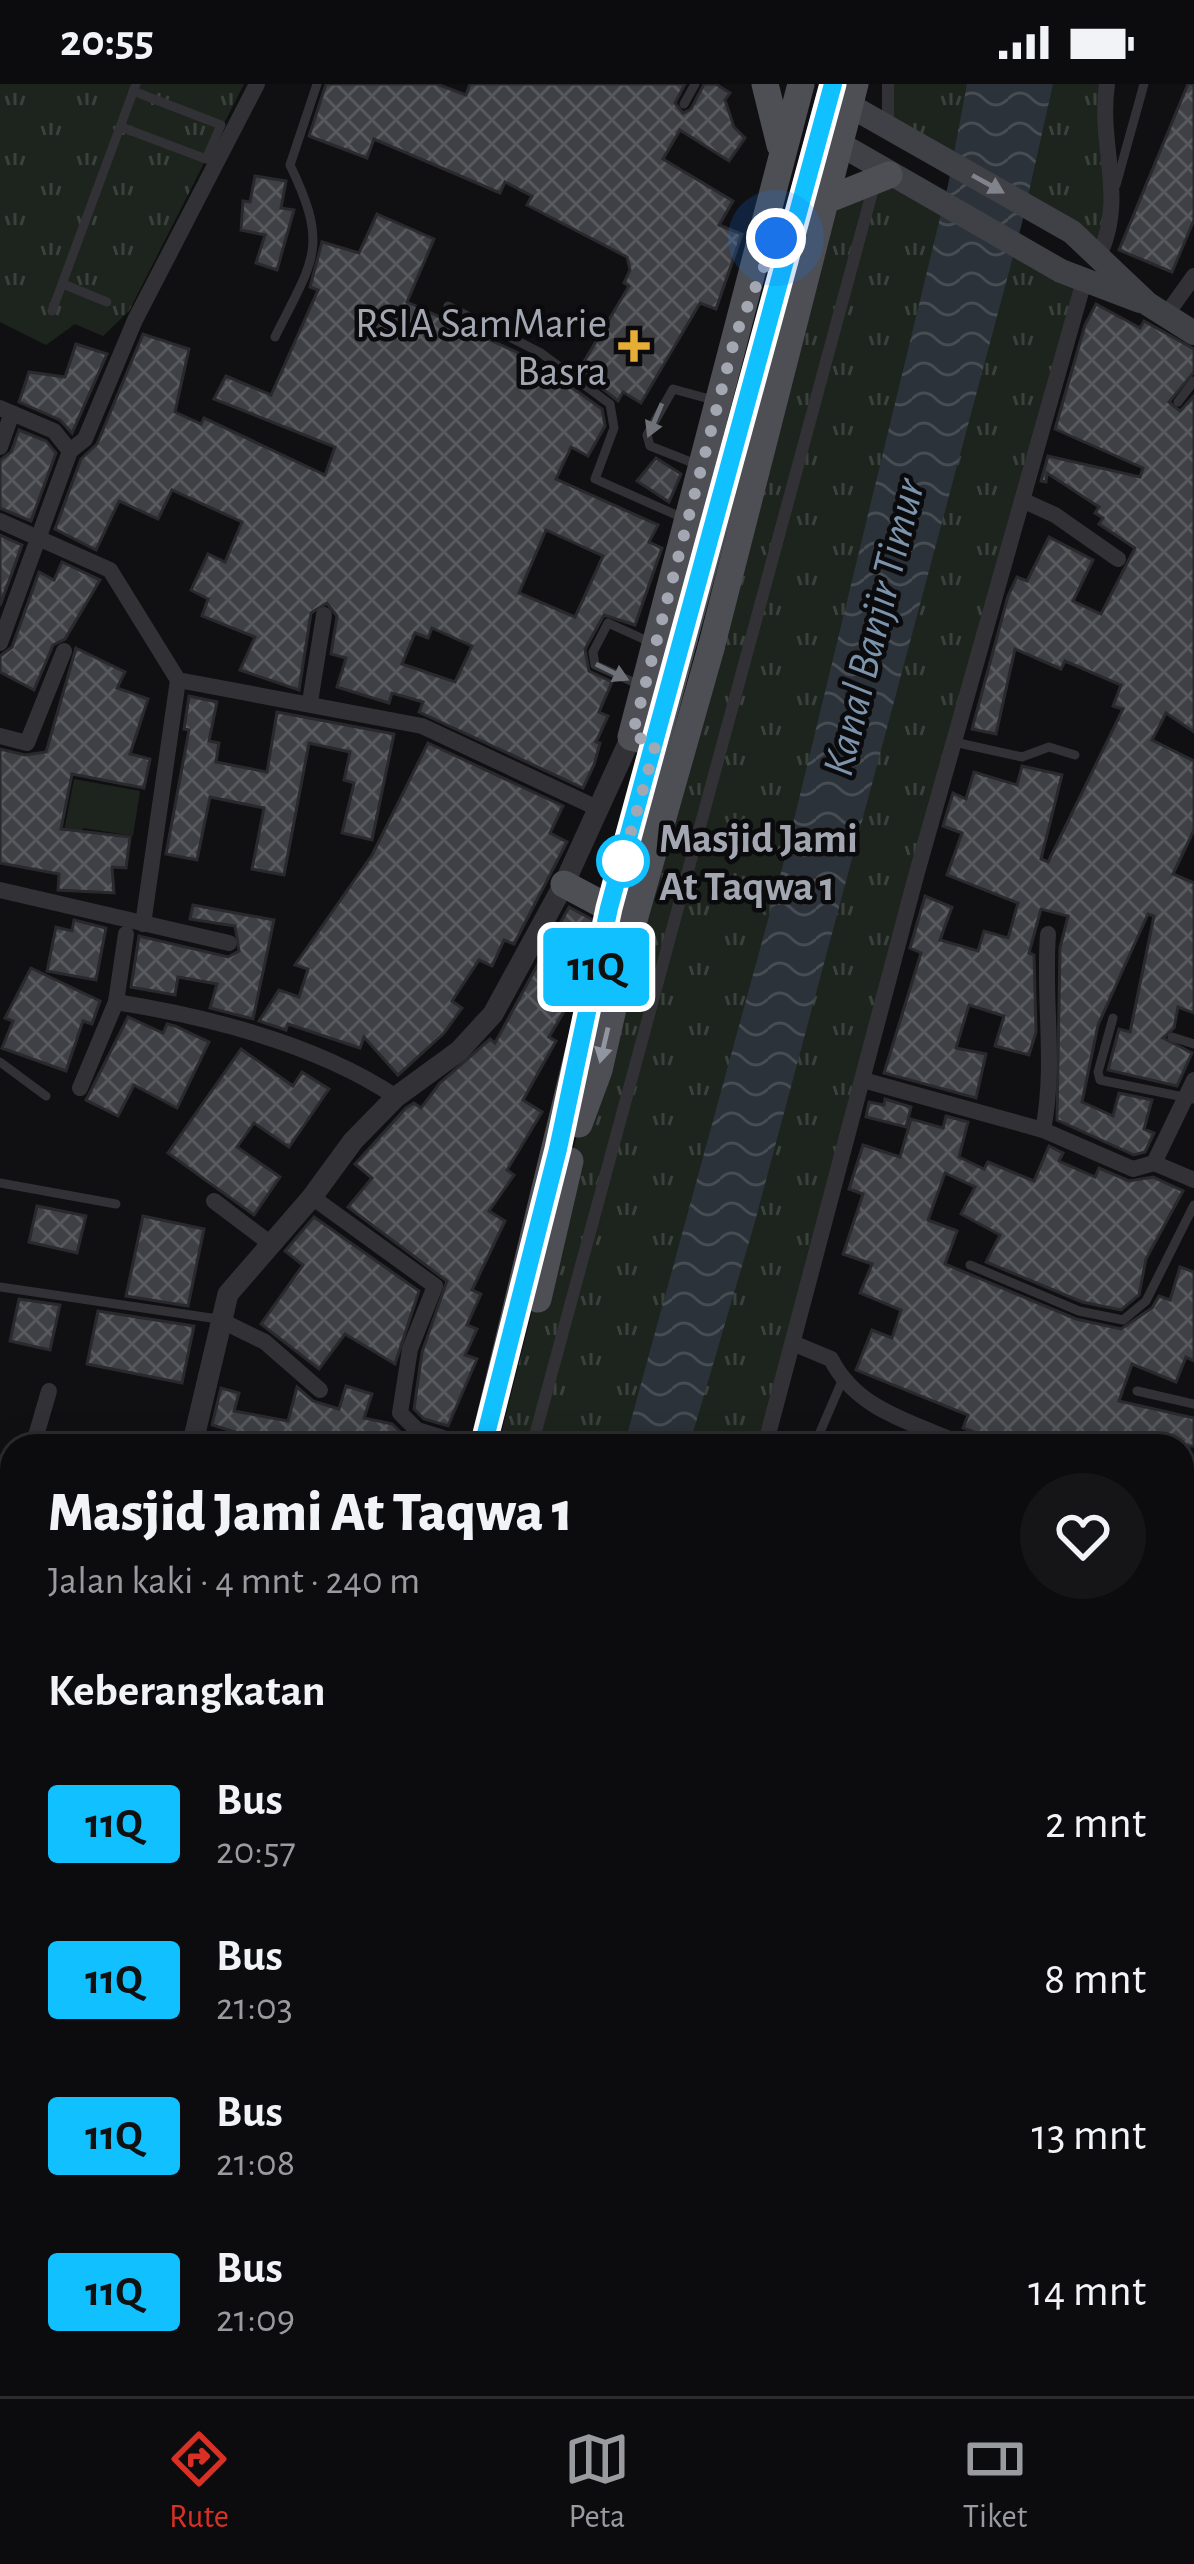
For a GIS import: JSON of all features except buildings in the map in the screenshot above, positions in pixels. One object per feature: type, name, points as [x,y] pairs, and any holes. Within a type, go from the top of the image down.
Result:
[{"type":"main road","points":[[817,89],[1072,232],[1157,310]]},
{"type":"main road","points":[[817,89],[845,148],[888,179],[1072,276],[1157,310],[1194,333]]},
{"type":"main road","points":[[657,740],[709,681],[834,197],[845,148],[817,89]]},
{"type":"main road","points":[[780,155],[779,129],[817,89]]},
{"type":"main road","points":[[501,1434],[657,740],[645,688],[684,644],[688,520],[780,155],[817,89]]},
{"type":"main road","points":[[486,1434],[558,1149],[609,908],[684,644],[817,89]]},
{"type":"main road","points":[[834,197],[888,179]]},
{"type":"main road","points":[[736,334],[776,238],[810,249],[815,268]]},
{"type":"main road","points":[[564,884],[609,908]]},
{"type":"street","points":[[0,643],[70,452],[85,439],[135,320],[256,84]]},
{"type":"street","points":[[888,84],[896,132]]},
{"type":"street","points":[[1099,256],[1114,225],[1114,190],[1102,128],[1107,84]]},
{"type":"street","points":[[535,1434],[888,179]]},
{"type":"street","points":[[769,1434],[1022,500],[1072,276]]},
{"type":"street","points":[[1157,310],[1194,276]]},
{"type":"street","points":[[0,447],[6,411],[54,431],[70,452]]},
{"type":"street","points":[[1022,500],[1066,522],[1118,559]]},
{"type":"street","points":[[0,521],[110,570],[178,680],[143,924]]},
{"type":"street","points":[[310,702],[324,615]]},
{"type":"street","points":[[0,736],[27,742],[64,651]]},
{"type":"street","points":[[178,680],[422,726],[597,808]]},
{"type":"street","points":[[194,1434],[218,1319],[241,1275],[312,1197],[353,1141],[396,1097],[459,1051],[493,1014],[564,884],[597,808],[617,776],[657,740]]},
{"type":"street","points":[[0,890],[229,943]]},
{"type":"street","points":[[80,1088],[116,1002],[125,934]]},
{"type":"street","points":[[1043,1130],[1051,1080],[1044,992],[1048,934]]},
{"type":"street","points":[[116,1002],[220,1024],[298,1051],[396,1097]]},
{"type":"street","points":[[863,1080],[1043,1130],[1133,1168],[1154,1162],[1194,1180]]},
{"type":"street","points":[[1154,1162],[1191,1092]]},
{"type":"street","points":[[312,1197],[435,1286],[410,1349],[400,1413],[417,1430],[430,1434]]},
{"type":"street","points":[[214,1201],[271,1244]]},
{"type":"street","points":[[218,1319],[265,1342],[320,1390]]},
{"type":"street","points":[[795,1344],[831,1359],[842,1381],[862,1400],[939,1434]]},
{"type":"street","points":[[36,1434],[49,1390]]},
{"type":"lane","points":[[274,337],[311,263],[316,238],[312,210],[290,165],[316,84]]},
{"type":"lane","points":[[684,104],[695,84]]},
{"type":"lane","points":[[1114,190],[1144,84]]},
{"type":"lane","points":[[52,311],[134,87],[221,124],[206,159],[121,127]]},
{"type":"lane","points":[[63,284],[107,302]]},
{"type":"lane","points":[[448,306],[541,353],[610,404],[614,428],[595,479],[688,520]]},
{"type":"lane","points":[[1178,402],[1194,381]]},
{"type":"lane","points":[[702,467],[650,446],[647,435],[673,389],[718,402]]},
{"type":"lane","points":[[645,688],[595,665],[593,652],[608,623],[684,644]]},
{"type":"lane","points":[[954,742],[1022,757],[1048,747],[1075,755]]},
{"type":"lane","points":[[1113,1018],[1098,1072],[1100,1081],[1191,1092]]},
{"type":"lane","points":[[1172,1037],[1194,1044]]},
{"type":"lane","points":[[0,1062],[46,1096]]},
{"type":"lane","points":[[0,1183],[116,1204]]},
{"type":"lane","points":[[970,1265],[1079,1311],[1123,1320],[1146,1301],[1194,1205]]},
{"type":"lane","points":[[0,1287],[218,1319]]},
{"type":"lane","points":[[819,1434],[842,1381]]},
{"type":"lane","points":[[1137,1390],[1194,1404]]},
{"type":"green space","points":[[0,84],[244,84],[129,311],[103,336],[75,324],[46,345],[0,322]]},
{"type":"green space","points":[[888,84],[1107,84],[1114,190],[1099,256],[888,128]]},
{"type":"green space","points":[[875,180],[1084,281],[766,1434],[501,1434],[587,1095],[834,197]]},
{"type":"green space","points":[[74,779],[140,791],[133,836],[83,828],[80,840],[63,836]]},
{"type":"water","name":"Kanal Banjir Timur","points":[[967,84],[1053,84],[1022,223],[754,1225],[693,1434],[627,1434],[783,865],[948,185]]},
{"type":"bus line","name":"11Q","points":[[486,1434],[558,1149],[609,908],[833,84]]},
{"type":"place","name":"RSIA SamMarie Basra","points":[[634,346]]},
{"type":"place","name":"Masjid Jami At Taqwa 1","points":[[623,861]]},
{"type":"route","points":[[623,861],[621,867],[656,743],[632,736],[736,334],[753,303],[767,251],[776,238]]}]
